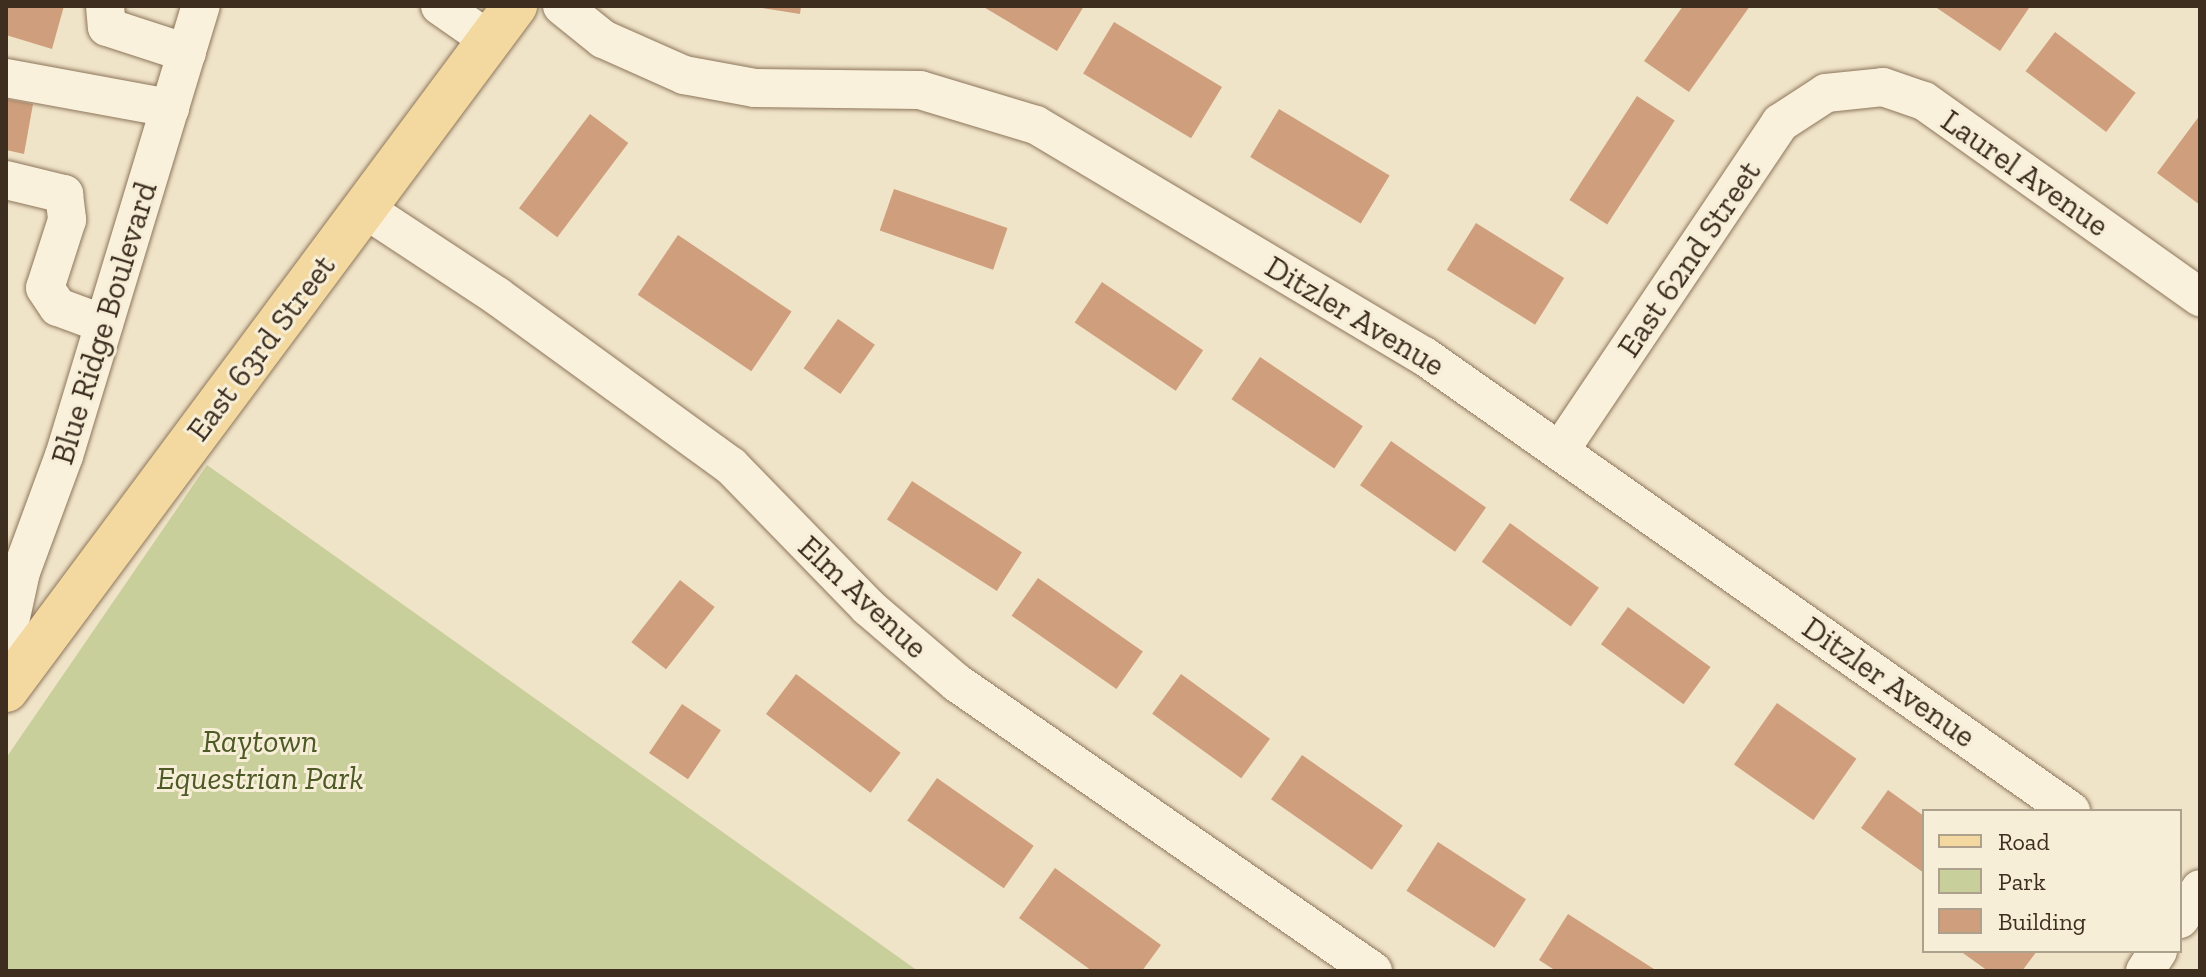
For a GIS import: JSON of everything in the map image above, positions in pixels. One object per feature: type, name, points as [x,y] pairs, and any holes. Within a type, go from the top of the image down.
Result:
[{"type":"main road","name":"East 63rd Street","points":[[6,690],[515,6]]},
{"type":"street","points":[[105,6],[107,27],[187,53]]},
{"type":"street","name":"Blue Ridge Boulevard","points":[[6,640],[21,572],[104,324],[201,6]]},
{"type":"street","points":[[440,6],[489,40]]},
{"type":"street","name":"Ditzler Avenue","points":[[562,6],[603,39],[684,75],[755,88],[920,90],[1036,125],[1424,356],[1561,449],[2068,809]]},
{"type":"street","points":[[6,78],[170,108]]},
{"type":"street","name":"Laurel Avenue","points":[[1836,92],[1883,87],[1924,101],[2200,297]]},
{"type":"street","name":"East 62nd Street","points":[[1561,449],[1780,123],[1836,92]]},
{"type":"street","points":[[6,180],[64,194],[67,220],[45,288],[58,307],[104,324]]},
{"type":"street","name":"Elm Avenue","points":[[365,209],[497,296],[731,466],[868,607],[957,683],[1373,971]]},
{"type":"street","points":[[2145,971],[2157,953]]},
{"type":"green space","name":"Raytown Equestrian Park","points":[[207,465],[918,971],[6,971],[6,758]]},
{"type":"building","points":[[6,6],[64,6],[52,49],[6,35]]},
{"type":"building","points":[[750,6],[801,6],[800,14]]},
{"type":"building","points":[[982,6],[1084,6],[1057,51]]},
{"type":"building","points":[[1683,6],[1750,6],[1689,92],[1644,61]]},
{"type":"building","points":[[1934,6],[2026,6],[2029,8],[2000,51]]},
{"type":"building","points":[[1114,22],[1222,87],[1191,138],[1083,73]]},
{"type":"building","points":[[2055,32],[2136,93],[2106,132],[2026,71]]},
{"type":"building","points":[[1637,96],[1675,121],[1607,225],[1569,200]]},
{"type":"building","points":[[6,99],[33,104],[24,154],[6,150]]},
{"type":"building","points":[[1279,109],[1390,175],[1361,223],[1250,157]]},
{"type":"building","points":[[590,114],[628,143],[557,237],[519,208]]},
{"type":"building","points":[[2200,115],[2200,205],[2157,173]]},
{"type":"building","points":[[894,189],[1007,228],[993,270],[880,231]]},
{"type":"building","points":[[1476,223],[1564,278],[1535,325],[1447,270]]},
{"type":"building","points":[[678,235],[792,312],[751,371],[638,295]]},
{"type":"building","points":[[1102,282],[1203,350],[1176,391],[1075,323]]},
{"type":"building","points":[[838,319],[875,345],[840,394],[804,368]]},
{"type":"building","points":[[1260,357],[1363,426],[1334,469],[1231,399]]},
{"type":"building","points":[[1391,441],[1486,508],[1455,552],[1360,485]]},
{"type":"building","points":[[912,481],[1022,552],[997,591],[887,520]]},
{"type":"building","points":[[1510,523],[1599,588],[1571,626],[1482,562]]},
{"type":"building","points":[[1038,578],[1143,651],[1116,689],[1012,616]]},
{"type":"building","points":[[680,580],[715,607],[666,669],[631,642]]},
{"type":"building","points":[[1628,607],[1711,667],[1683,704],[1601,644]]},
{"type":"building","points":[[796,674],[901,753],[871,793],[766,714]]},
{"type":"building","points":[[1181,674],[1270,739],[1241,778],[1152,714]]},
{"type":"building","points":[[1777,703],[1856,759],[1813,820],[1734,764]]},
{"type":"building","points":[[682,704],[721,730],[688,779],[649,753]]},
{"type":"building","points":[[1302,755],[1403,826],[1372,870],[1271,799]]},
{"type":"building","points":[[937,778],[1034,846],[1004,888],[907,821]]},
{"type":"building","points":[[1888,790],[1922,815],[1922,872],[1861,828]]},
{"type":"building","points":[[1438,842],[1526,899],[1494,948],[1406,891]]},
{"type":"building","points":[[1055,868],[1161,945],[1142,971],[1092,971],[1019,918]]},
{"type":"building","points":[[1568,914],[1657,971],[1556,971],[1539,960]]},
{"type":"building","points":[[1963,953],[2036,953],[2022,971],[1988,971]]}]
